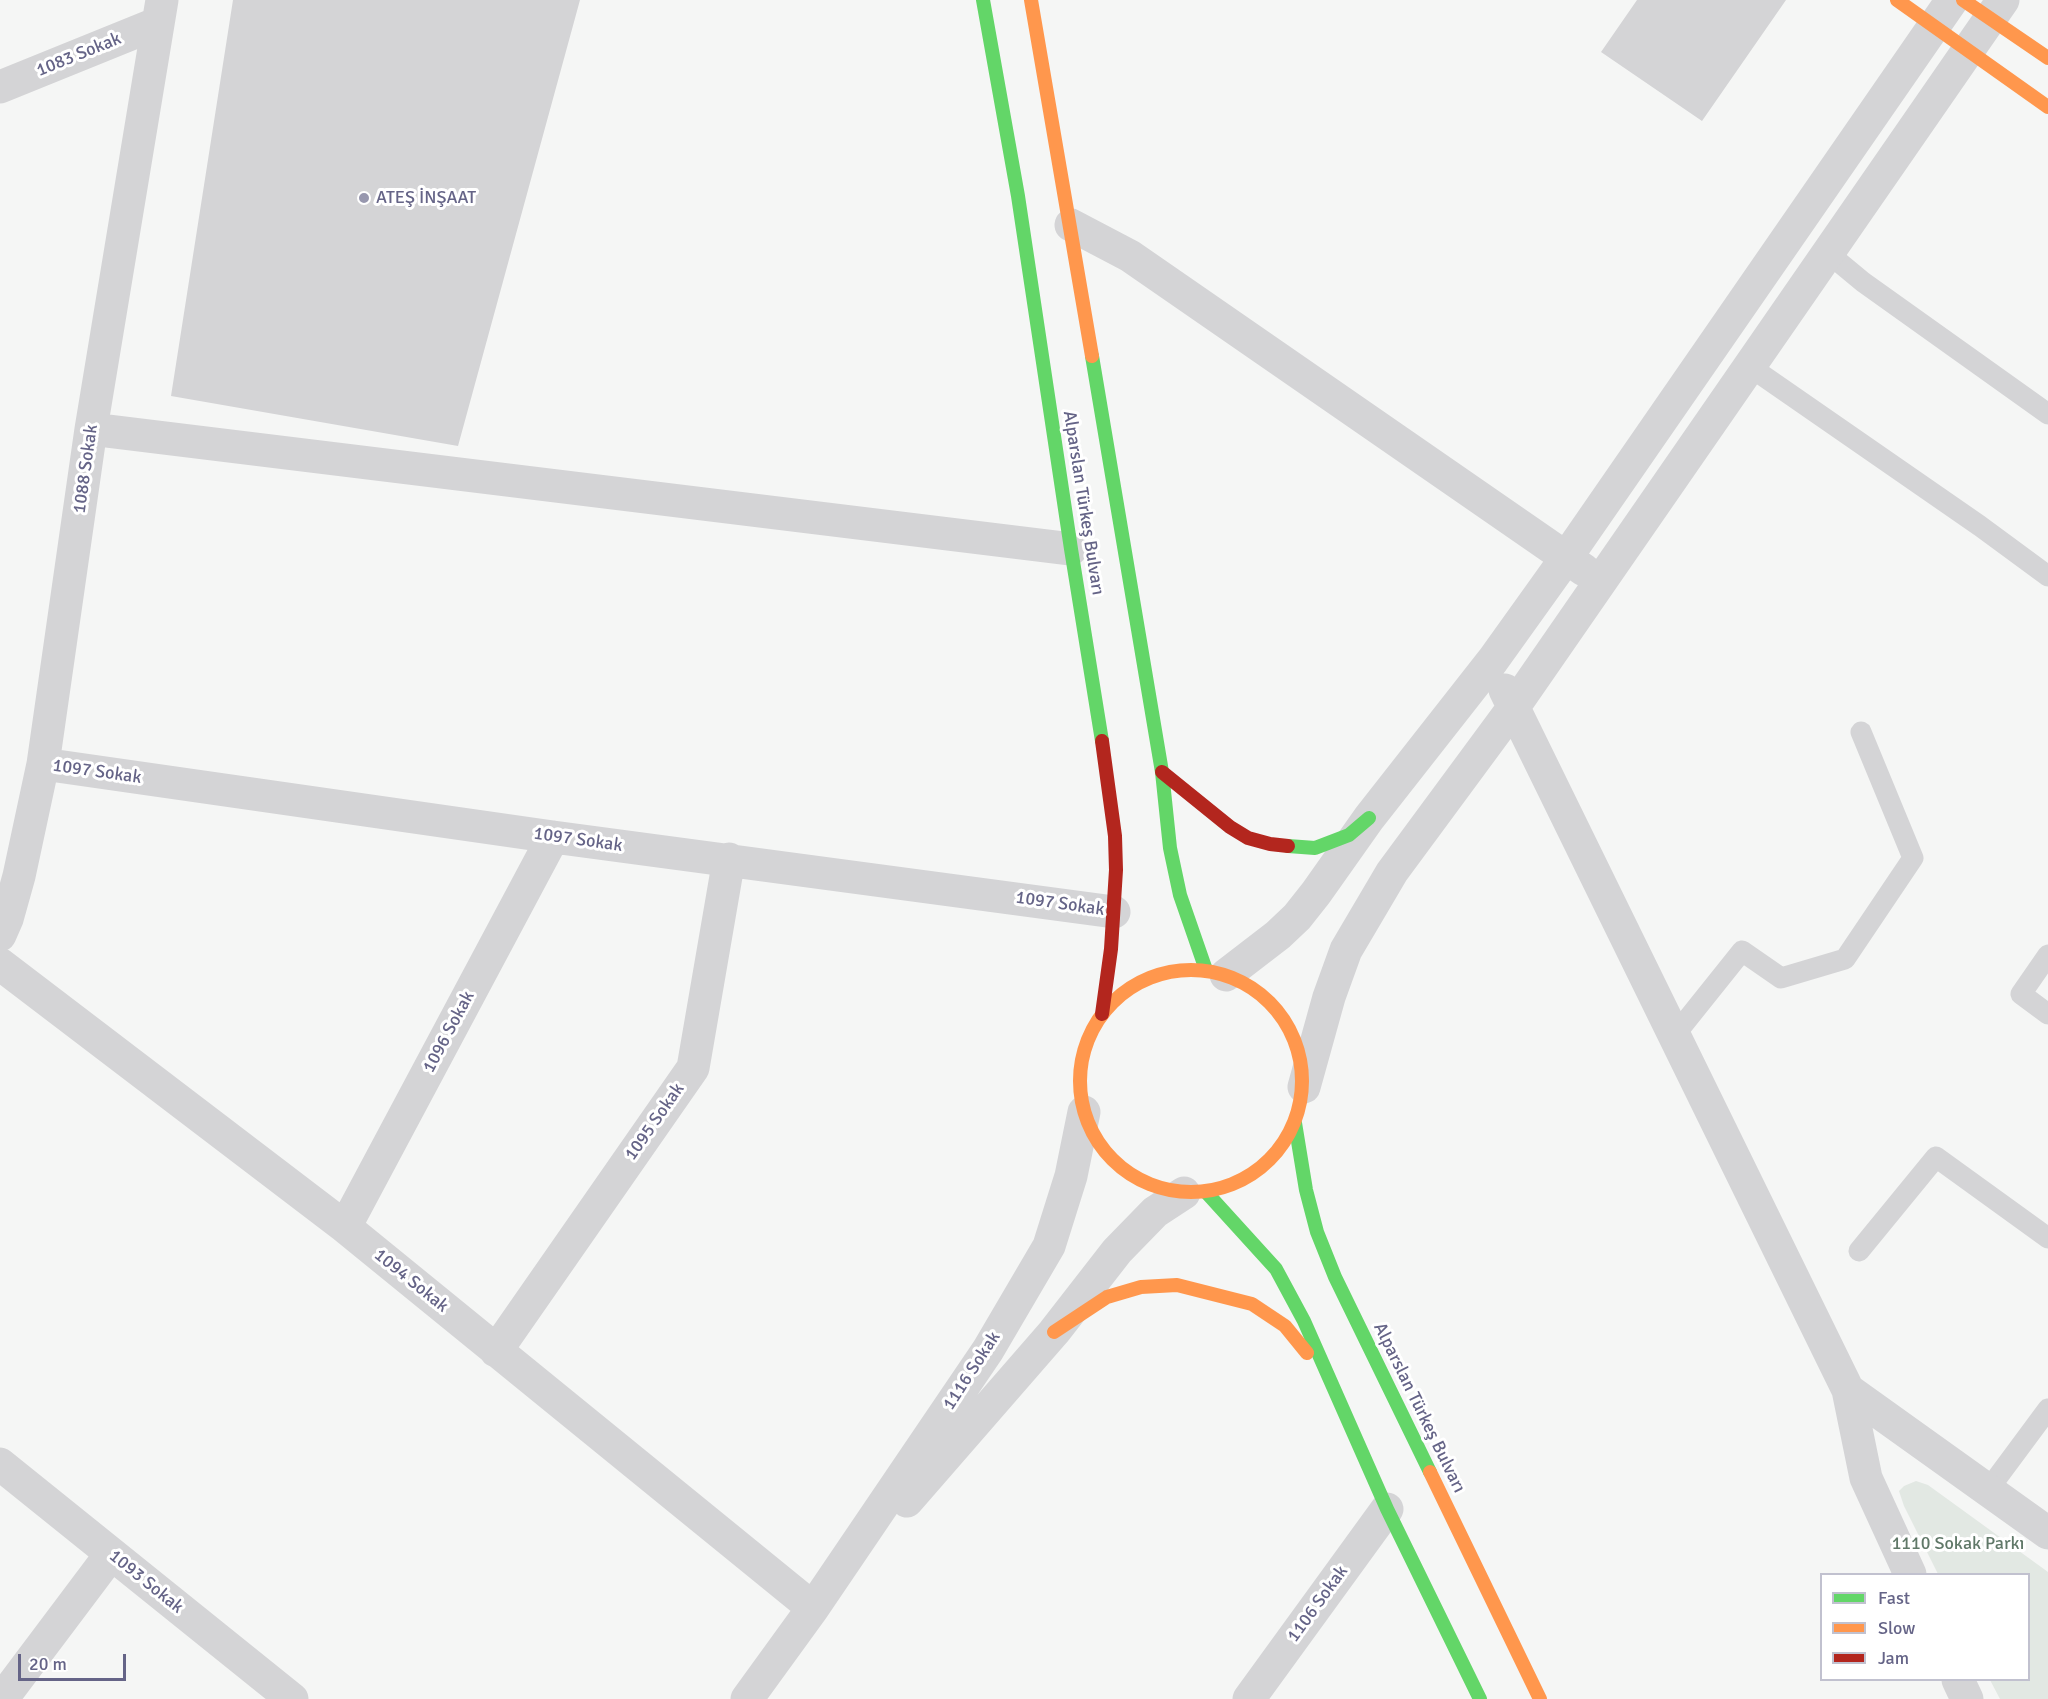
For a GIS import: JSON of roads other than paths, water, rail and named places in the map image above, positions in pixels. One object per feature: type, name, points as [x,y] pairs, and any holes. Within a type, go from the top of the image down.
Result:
[{"type":"main road","name":"Alparslan Türkeş Bulvarı","points":[[983,0],[1018,196],[1103,744],[1113,825],[1116,870],[1114,912],[1102,1014]]},
{"type":"main road","name":"Alparslan Türkeş Bulvarı","points":[[1031,0],[1131,580],[1162,772],[1170,848],[1180,895],[1216,973]]},
{"type":"main road","points":[[1897,0],[2048,107]]},
{"type":"main road","points":[[1963,0],[1996,9],[2048,58]]},
{"type":"main road","points":[[1162,772],[1230,827],[1248,837],[1270,844],[1315,848],[1349,835],[1369,818]]},
{"type":"main road","name":"Alparslan Türkeş Bulvarı","points":[[1176,970],[1216,973],[1258,992],[1284,1018],[1299,1051],[1304,1087],[1295,1123],[1281,1148],[1260,1169],[1234,1184],[1195,1192],[1151,1186],[1121,1169],[1098,1143],[1084,1113],[1079,1087],[1081,1061],[1088,1036],[1102,1014],[1122,993],[1148,978],[1176,970]]},
{"type":"main road","name":"Alparslan Türkeş Bulvarı","points":[[1295,1123],[1306,1190],[1317,1232],[1335,1277],[1540,1699]]},
{"type":"main road","points":[[1195,1192],[1276,1269],[1304,1321],[1387,1509],[1479,1699]]},
{"type":"main road","points":[[1054,1332],[1107,1298],[1141,1287],[1177,1286],[1252,1304],[1285,1326],[1332,1383]]},
{"type":"street","points":[[1216,973],[1278,935],[1297,917],[1369,818],[1493,660],[1952,0]]},
{"type":"street","points":[[1304,1087],[1329,997],[1346,950],[1392,872],[1513,708],[1996,9]]},
{"type":"street","name":"1083 Sokak","points":[[0,87],[160,11]]},
{"type":"street","name":"1088 Sokak","points":[[0,935],[19,876],[43,764],[91,429],[160,11]]},
{"type":"street","points":[[1071,225],[1130,256],[1600,581]]},
{"type":"street","points":[[91,429],[1071,549]]},
{"type":"street","points":[[1493,660],[1513,708],[1848,1390],[1866,1478],[1909,1573]]},
{"type":"street","name":"1097 Sokak","points":[[43,764],[553,837],[1114,912]]},
{"type":"street","name":"1096 Sokak","points":[[345,1227],[553,837]]},
{"type":"street","name":"1095 Sokak","points":[[496,1351],[693,1068],[729,859]]},
{"type":"street","name":"1094 Sokak","points":[[0,964],[345,1227],[813,1608]]},
{"type":"street","name":"1116 Sokak","points":[[747,1699],[813,1608],[988,1350],[1049,1246],[1071,1176],[1084,1113]]},
{"type":"street","name":"1116 Sokak","points":[[813,1608],[1054,1332],[1117,1251],[1155,1212],[1195,1192]]},
{"type":"street","points":[[1848,1390],[2048,1533]]},
{"type":"street","name":"1093 Sokak","points":[[0,1464],[292,1699]]},
{"type":"street","name":"1106 Sokak","points":[[1249,1699],[1387,1509]]},
{"type":"street","points":[[2,1699],[111,1554]]},
{"type":"street","points":[[1958,1681],[1967,1699]]},
{"type":"lane","points":[[1828,254],[1863,282],[2048,414]]},
{"type":"lane","points":[[1749,366],[1980,526],[2048,576]]},
{"type":"lane","points":[[1674,1036],[1742,951],[1781,978],[1845,959],[1913,858],[1861,732]]},
{"type":"lane","points":[[2048,955],[2021,994],[2048,1014]]},
{"type":"lane","points":[[1859,1251],[1936,1157],[2048,1238]]},
{"type":"lane","points":[[1988,1490],[2048,1409]]},
{"type":"place","name":"ATEŞ İNŞAAT","points":[[364,198]]},
{"type":"park label","name":"1110 Sokak Parkı","points":[[1958,1544]]}]
